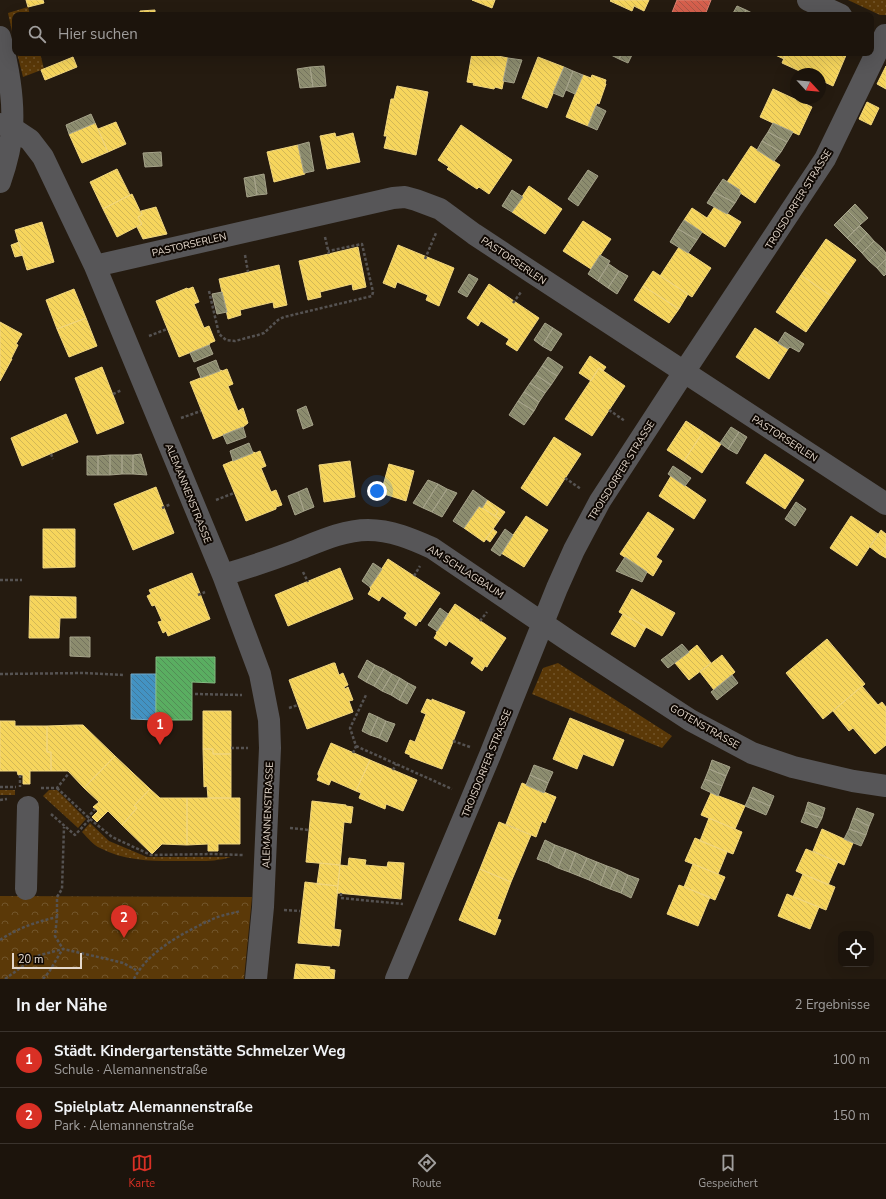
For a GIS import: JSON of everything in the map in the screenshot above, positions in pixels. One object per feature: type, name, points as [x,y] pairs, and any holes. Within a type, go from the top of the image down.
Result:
[{"type":"street","points":[[808,0],[834,12]]},
{"type":"street","name":"TROISDORFER STRASSE","points":[[874,51],[882,33]]},
{"type":"street","points":[[0,37],[6,58],[11,95],[6,126],[8,157],[0,182]]},
{"type":"street","name":"TROISDORFER STRASSE","points":[[396,979],[568,563],[600,501],[825,159],[872,56]]},
{"type":"street","name":"ALEMANNENSTRASSE","points":[[6,126],[30,140],[43,157],[95,266],[223,575],[260,674],[268,720],[270,748],[263,914],[256,979]]},
{"type":"street","name":"PASTORSERLEN","points":[[95,266],[393,198],[405,197],[429,204],[440,209],[474,234],[886,504]]},
{"type":"street","name":"AM SCHLAGBAUM","points":[[223,575],[321,540],[351,532],[368,530],[382,532],[411,539],[432,548],[543,623]]},
{"type":"street","name":"GOTENSTRASSE","points":[[543,623],[690,720],[752,753],[793,767],[853,781],[886,786]]},
{"type":"street","points":[[26,889],[28,807]]},
{"type":"path","points":[[425,259],[437,231]]},
{"type":"path","points":[[209,291],[219,334],[226,340],[235,341],[264,333],[278,320],[284,317],[372,296],[373,292],[362,244],[328,251]]},
{"type":"path","points":[[244,251],[248,272]]},
{"type":"path","points":[[146,338],[167,329]]},
{"type":"path","points":[[51,454],[53,459]]},
{"type":"path","points":[[213,502],[234,493]]},
{"type":"path","points":[[0,580],[22,580]]},
{"type":"path","points":[[0,674],[85,673],[123,675]]},
{"type":"path","points":[[195,694],[264,695]]},
{"type":"path","points":[[353,753],[356,746],[350,728],[366,695]]},
{"type":"path","points":[[356,746],[472,797]]},
{"type":"path","points":[[393,770],[396,764]]},
{"type":"path","points":[[57,788],[112,837],[151,856],[213,854],[266,856]]},
{"type":"path","points":[[62,950],[55,936],[57,897],[62,889],[64,826],[75,835],[95,809]]},
{"type":"path","points":[[288,828],[309,830]]},
{"type":"path","points":[[341,893],[341,898],[426,907]]},
{"type":"path","points":[[134,979],[138,971],[159,949],[178,936],[212,919],[241,911],[263,914]]},
{"type":"path","points":[[0,940],[12,932],[28,925],[56,917]]},
{"type":"path","points":[[43,979],[62,950]]},
{"type":"path","points":[[5,979],[37,956],[62,950],[123,963],[138,971]]},
{"type":"green space","points":[[848,0],[886,0],[886,15],[880,15]]},
{"type":"green space","points":[[28,7],[29,12],[12,12],[12,31],[8,13]]},
{"type":"green space","points":[[18,56],[41,56],[44,69],[23,77]]},
{"type":"green space","points":[[558,663],[672,736],[662,748],[532,694],[543,668]]},
{"type":"green space","points":[[0,790],[15,790],[15,795],[0,795]]},
{"type":"green space","points":[[49,790],[57,790],[86,819],[78,828],[43,796]]},
{"type":"green space","points":[[90,823],[109,841],[147,857],[231,857],[208,861],[163,861],[141,860],[120,856],[97,847],[82,832]]},
{"type":"green space","points":[[0,896],[252,897],[244,979],[0,979]]},
{"type":"building: Wohnen","points":[[26,0],[43,0],[44,3],[28,7]]},
{"type":"building: Wohnen","points":[[472,0],[495,0],[492,8]]},
{"type":"building: Wohnen","points":[[649,0],[644,11],[634,6],[632,11],[610,1]]},
{"type":"building: Wohnen","points":[[155,10],[155,12],[140,12]]},
{"type":"building: Wohnen","points":[[471,56],[498,56],[508,58],[502,89],[473,85],[474,83],[467,82]]},
{"type":"building: Wohnen","points":[[778,56],[785,56],[784,59]]},
{"type":"building: Wohnen","points":[[785,56],[846,56],[833,86],[826,83],[826,68],[793,68],[782,63]]},
{"type":"building: Wohnen","points":[[73,57],[77,67],[45,80],[41,70]]},
{"type":"building: Wohnen","points":[[538,57],[564,67],[547,108],[522,98]]},
{"type":"building: Wohnen","points":[[886,66],[886,89],[877,84]]},
{"type":"building: Wohnen","points":[[583,75],[591,78],[592,75],[606,80],[599,104],[597,103],[588,126],[566,117]]},
{"type":"building: Wohnen","points":[[397,86],[428,92],[416,155],[384,148],[387,136],[384,136],[391,99],[394,99]]},
{"type":"building: Wohnen","points":[[773,89],[790,97],[790,104],[806,104],[812,107],[799,135],[760,117]]},
{"type":"building: Wohnen","points":[[867,102],[879,108],[871,125],[859,119]]},
{"type":"building: Wohnen","points":[[116,122],[126,144],[108,152],[98,129]]},
{"type":"building: Wohnen","points":[[95,123],[108,152],[82,163],[69,134]]},
{"type":"building: Wohnen","points":[[461,125],[512,160],[489,194],[479,187],[477,189],[447,169],[449,167],[438,160]]},
{"type":"building: Wohnen","points":[[335,133],[336,137],[353,133],[360,162],[327,169],[320,136]]},
{"type":"building: Wohnen","points":[[298,145],[305,174],[274,182],[267,152]]},
{"type":"building: Wohnen","points":[[751,146],[780,165],[755,203],[739,192],[740,190],[727,182]]},
{"type":"building: Wohnen","points":[[117,169],[130,195],[103,209],[90,182]]},
{"type":"building: Wohnen","points":[[529,186],[562,209],[545,234],[512,212]]},
{"type":"building: Wohnen","points":[[132,194],[142,215],[138,217],[142,224],[117,237],[103,209]]},
{"type":"building: Wohnen","points":[[715,206],[741,222],[725,247],[684,220],[692,208],[707,218]]},
{"type":"building: Wohnen","points":[[156,207],[167,234],[143,239],[137,227],[142,224],[138,217],[142,215],[141,211]]},
{"type":"building: Wohnen","points":[[583,221],[611,239],[591,269],[563,251]]},
{"type":"building: Wohnen","points":[[42,222],[54,262],[27,270],[15,230]]},
{"type":"building: Wohnen","points":[[826,239],[856,260],[831,296],[801,275]]},
{"type":"building: Wohnen","points":[[19,242],[23,255],[15,257],[11,245]]},
{"type":"building: Wohnen","points":[[398,245],[454,268],[439,306],[426,300],[428,295],[397,282],[395,288],[383,283]]},
{"type":"building: Wohnen","points":[[358,247],[366,287],[353,290],[352,284],[320,292],[321,297],[308,300],[299,261]]},
{"type":"building: Wohnen","points":[[679,247],[711,268],[692,297],[660,276]]},
{"type":"building: Wohnen","points":[[279,265],[287,305],[274,308],[273,302],[240,310],[241,315],[228,319],[219,279]]},
{"type":"building: Wohnen","points":[[653,271],[688,294],[679,309],[643,286]]},
{"type":"building: Wohnen","points":[[801,275],[831,296],[806,332],[776,312]]},
{"type":"building: Wohnen","points":[[489,284],[539,318],[517,351],[506,344],[509,339],[481,321],[478,326],[467,318]]},
{"type":"building: Wohnen","points":[[643,286],[679,309],[669,323],[634,300]]},
{"type":"building: Wohnen","points":[[193,287],[199,302],[194,304],[204,328],[209,326],[215,341],[209,345],[179,357],[156,301]]},
{"type":"building: Wohnen","points":[[74,289],[86,318],[57,329],[46,300]]},
{"type":"building: Wohnen","points":[[86,318],[97,346],[69,357],[57,329]]},
{"type":"building: Wohnen","points":[[0,322],[22,334],[16,344],[18,345],[12,359],[0,381]]},
{"type":"building: Wohnen","points":[[755,328],[788,349],[769,379],[736,357]]},
{"type":"building: Wohnen","points":[[590,356],[606,367],[603,371],[599,368],[591,381],[579,373]]},
{"type":"building: Wohnen","points":[[102,367],[124,423],[97,434],[75,378]]},
{"type":"building: Wohnen","points":[[599,368],[625,386],[592,436],[565,419]]},
{"type":"building: Wohnen","points":[[227,369],[233,384],[228,386],[238,411],[243,408],[248,423],[243,427],[213,439],[190,382]]},
{"type":"building: Wohnen","points":[[66,414],[78,442],[22,466],[11,438]]},
{"type":"building: Wohnen","points":[[686,421],[703,432],[684,461],[667,450]]},
{"type":"building: Wohnen","points":[[703,432],[721,444],[702,473],[684,461]]},
{"type":"building: Wohnen","points":[[554,437],[581,454],[547,506],[521,488]]},
{"type":"building: Wohnen","points":[[260,451],[266,466],[261,468],[271,492],[276,490],[282,505],[276,507],[276,509],[246,521],[223,465]]},
{"type":"building: Wohnen","points":[[765,454],[804,480],[785,509],[746,483]]},
{"type":"building: Wohnen","points":[[350,461],[355,497],[324,502],[319,465]]},
{"type":"building: Wohnen","points":[[389,464],[414,471],[406,501],[381,493]]},
{"type":"building: Wohnen","points":[[671,476],[706,500],[694,519],[659,496]]},
{"type":"building: Wohnen","points":[[156,487],[174,533],[133,550],[114,504]]},
{"type":"building: Wohnen","points":[[487,500],[505,512],[500,519],[495,516],[498,511],[486,503]]},
{"type":"building: Wohnen","points":[[486,503],[498,511],[495,516],[482,508]]},
{"type":"building: Wohnen","points":[[479,506],[500,519],[484,542],[464,528]]},
{"type":"building: Wohnen","points":[[648,512],[674,529],[656,557],[662,561],[653,576],[620,554]]},
{"type":"building: Wohnen","points":[[526,516],[548,530],[524,567],[501,553]]},
{"type":"building: Wohnen","points":[[851,516],[878,534],[857,566],[830,548]]},
{"type":"building: Wohnen","points":[[43,529],[75,529],[75,567],[43,568]]},
{"type":"building: Wohnen","points":[[493,529],[497,532],[490,542],[486,539]]},
{"type":"building: Wohnen","points":[[881,530],[886,534],[886,546],[879,554],[870,547]]},
{"type":"building: Wohnen","points":[[886,546],[886,558],[879,554]]},
{"type":"building: Wohnen","points":[[388,559],[440,593],[416,626],[404,618],[407,613],[382,596],[379,601],[368,594],[371,589],[370,587]]},
{"type":"building: Wohnen","points":[[340,568],[353,599],[288,626],[275,595]]},
{"type":"building: Wohnen","points":[[192,573],[210,619],[168,636],[166,631],[163,633],[158,622],[162,621],[155,605],[152,606],[147,596],[151,594],[149,590]]},
{"type":"building: Wohnen","points":[[632,589],[675,613],[662,636],[619,612]]},
{"type":"building: Wohnen","points":[[30,596],[76,597],[76,618],[60,618],[59,638],[29,638]]},
{"type":"building: Wohnen","points":[[455,604],[506,638],[487,667],[485,666],[482,671],[471,663],[474,658],[449,641],[446,646],[434,638]]},
{"type":"building: Wohnen","points":[[623,614],[646,627],[635,647],[611,634]]},
{"type":"building: Wohnen","points":[[827,639],[865,684],[823,719],[786,673]]},
{"type":"building: Wohnen","points":[[697,645],[711,663],[689,680],[675,663]]},
{"type":"building: Wohnen","points":[[722,655],[735,672],[714,690],[700,672]]},
{"type":"building: Wohnen","points":[[335,663],[339,675],[343,673],[348,685],[344,687],[345,689],[348,687],[353,700],[349,701],[353,712],[307,729],[289,680]]},
{"type":"building: Wohnen","points":[[862,686],[878,705],[882,702],[886,707],[886,745],[875,754],[853,728],[849,731],[833,711]]},
{"type":"building: Wohnen","points":[[427,699],[432,701],[432,699],[465,712],[442,769],[410,757],[410,755],[405,753],[410,740],[415,742],[426,714],[421,712]]},
{"type":"building: Wohnen","points":[[203,711],[231,711],[231,754],[213,754],[213,749],[203,749]]},
{"type":"building: Wohnen","points":[[570,718],[624,740],[613,766],[583,754],[577,769],[553,759]]},
{"type":"building: Wohnen","points":[[0,721],[15,721],[15,726],[47,726],[47,752],[51,752],[51,771],[30,771],[30,784],[23,784],[23,775],[18,775],[17,771],[0,771]]},
{"type":"building: Wohnen","points":[[83,725],[115,756],[84,788],[68,771],[51,771],[51,752],[47,752],[47,726]]},
{"type":"building: Wohnen","points":[[331,743],[370,760],[356,791],[331,780],[329,785],[317,780],[319,776],[318,773]]},
{"type":"building: Wohnen","points":[[203,749],[213,749],[213,754],[231,754],[231,798],[208,798],[207,786],[204,787]]},
{"type":"building: Wohnen","points":[[115,756],[150,789],[134,806],[137,808],[122,825],[108,811],[97,822],[92,817],[98,811],[93,807],[99,802],[84,788]]},
{"type":"building: Wohnen","points":[[370,760],[417,780],[403,811],[386,804],[385,809],[359,798],[361,793],[356,791]]},
{"type":"building: Wohnen","points":[[522,783],[556,797],[545,823],[542,821],[536,837],[506,824]]},
{"type":"building: Wohnen","points":[[150,789],[160,798],[187,798],[187,845],[162,844],[152,854],[122,825],[137,808],[134,806]]},
{"type":"building: Wohnen","points":[[711,793],[745,806],[735,829],[701,815]]},
{"type":"building: Wohnen","points":[[187,798],[240,798],[240,844],[218,844],[218,851],[208,851],[208,844],[187,845]]},
{"type":"building: Wohnen","points":[[312,801],[353,807],[351,823],[344,822],[340,865],[306,862]]},
{"type":"building: Wohnen","points":[[709,818],[742,832],[733,854],[700,841]]},
{"type":"building: Wohnen","points":[[499,822],[531,835],[511,882],[480,869]]},
{"type":"building: Wohnen","points":[[822,829],[853,843],[844,865],[813,851]]},
{"type":"building: Wohnen","points":[[695,838],[727,852],[718,874],[685,861]]},
{"type":"building: Wohnen","points":[[806,849],[838,862],[828,885],[796,871]]},
{"type":"building: Wohnen","points":[[349,858],[366,860],[365,865],[387,867],[388,862],[404,863],[401,899],[337,893],[340,865],[348,866]]},
{"type":"building: Wohnen","points":[[320,863],[340,865],[338,886],[317,884]]},
{"type":"building: Wohnen","points":[[693,864],[725,877],[715,900],[684,887]]},
{"type":"building: Wohnen","points":[[480,869],[511,882],[497,919],[501,920],[495,935],[459,920]]},
{"type":"building: Wohnen","points":[[803,874],[835,887],[826,910],[793,897]]},
{"type":"building: Wohnen","points":[[305,882],[338,886],[334,929],[341,930],[339,946],[298,943]]},
{"type":"building: Wohnen","points":[[679,885],[710,897],[698,926],[667,914]]},
{"type":"building: Wohnen","points":[[787,894],[819,907],[810,929],[778,916]]},
{"type":"building: Wohnen","points":[[296,964],[330,967],[329,969],[335,970],[334,979],[294,979]]},
{"type":"building: Handel","points":[[677,0],[711,0],[706,12],[672,12]]},
{"type":"building: Schulen","points":[[131,674],[156,674],[156,720],[131,719]]},
{"type":"building: Öffentlich","points":[[156,657],[215,657],[215,683],[192,682],[192,720],[156,720]]},
{"type":"building: Industrie","points":[[737,6],[746,10],[745,12],[734,12]]},
{"type":"building: Industrie","points":[[613,56],[620,56],[619,59]]},
{"type":"building: Industrie","points":[[620,56],[632,56],[628,63],[619,59]]},
{"type":"building: Industrie","points":[[508,58],[522,60],[514,83],[503,81]]},
{"type":"building: Industrie","points":[[324,66],[326,86],[313,87],[310,67]]},
{"type":"building: Industrie","points":[[310,67],[313,87],[300,88],[297,69]]},
{"type":"building: Industrie","points":[[564,67],[573,71],[563,97],[553,93]]},
{"type":"building: Industrie","points":[[573,71],[583,75],[575,94],[566,90]]},
{"type":"building: Industrie","points":[[596,106],[606,111],[597,130],[588,126]]},
{"type":"building: Industrie","points":[[91,114],[95,123],[69,134],[66,125]]},
{"type":"building: Industrie","points":[[773,123],[793,132],[787,142],[768,132]]},
{"type":"building: Industrie","points":[[768,132],[787,142],[781,152],[762,141]]},
{"type":"building: Industrie","points":[[762,141],[781,152],[774,161],[757,150]]},
{"type":"building: Industrie","points":[[309,142],[314,171],[304,173],[298,145]]},
{"type":"building: Industrie","points":[[161,152],[162,166],[145,167],[143,153]]},
{"type":"building: Industrie","points":[[588,170],[598,176],[578,206],[568,199]]},
{"type":"building: Industrie","points":[[264,174],[267,194],[257,195],[254,176]]},
{"type":"building: Industrie","points":[[254,176],[257,195],[247,197],[244,178]]},
{"type":"building: Industrie","points":[[723,179],[740,190],[739,192],[741,193],[735,203],[714,192]]},
{"type":"building: Industrie","points":[[512,190],[523,197],[512,212],[502,206]]},
{"type":"building: Industrie","points":[[714,192],[735,203],[727,214],[707,203]]},
{"type":"building: Industrie","points":[[855,204],[868,218],[861,224],[848,211]]},
{"type":"building: Industrie","points":[[848,211],[861,224],[854,231],[841,218]]},
{"type":"building: Industrie","points":[[841,218],[854,231],[847,238],[834,225]]},
{"type":"building: Industrie","points":[[684,220],[702,232],[697,240],[678,229]]},
{"type":"building: Industrie","points":[[860,226],[867,233],[855,246],[847,238]]},
{"type":"building: Industrie","points":[[678,229],[697,240],[688,253],[670,242]]},
{"type":"building: Industrie","points":[[867,233],[874,241],[862,253],[855,246]]},
{"type":"building: Industrie","points":[[874,241],[882,248],[869,261],[862,253]]},
{"type":"building: Industrie","points":[[882,248],[886,253],[886,259],[877,268],[869,261]]},
{"type":"building: Industrie","points":[[600,255],[610,261],[598,281],[588,274]]},
{"type":"building: Industrie","points":[[886,259],[886,274],[884,276],[877,268]]},
{"type":"building: Industrie","points":[[609,264],[619,271],[608,288],[598,281]]},
{"type":"building: Industrie","points":[[619,271],[628,276],[617,294],[608,288]]},
{"type":"building: Industrie","points":[[469,274],[478,279],[467,297],[458,292]]},
{"type":"building: Industrie","points":[[222,292],[227,312],[217,314],[212,294]]},
{"type":"building: Industrie","points":[[545,323],[553,328],[542,346],[534,340]]},
{"type":"building: Industrie","points":[[553,328],[562,334],[551,351],[542,346]]},
{"type":"building: Industrie","points":[[785,332],[804,344],[799,352],[790,347],[788,349],[778,343]]},
{"type":"building: Industrie","points":[[209,345],[213,354],[194,362],[190,353]]},
{"type":"building: Industrie","points":[[548,357],[563,367],[557,376],[542,366]]},
{"type":"building: Industrie","points":[[216,360],[220,371],[201,378],[197,368]]},
{"type":"building: Industrie","points":[[542,366],[557,376],[551,385],[536,375]]},
{"type":"building: Industrie","points":[[536,375],[551,385],[545,393],[530,383]]},
{"type":"building: Industrie","points":[[530,383],[545,393],[539,402],[524,392]]},
{"type":"building: Industrie","points":[[524,392],[539,402],[534,411],[518,401]]},
{"type":"building: Industrie","points":[[518,401],[534,411],[524,425],[509,415]]},
{"type":"building: Industrie","points":[[306,406],[313,425],[303,429],[297,410]]},
{"type":"building: Industrie","points":[[243,427],[246,437],[227,444],[223,435]]},
{"type":"building: Industrie","points":[[731,427],[739,432],[728,449],[720,443]]},
{"type":"building: Industrie","points":[[739,432],[747,437],[737,454],[728,449]]},
{"type":"building: Industrie","points":[[249,443],[253,453],[233,461],[230,451]]},
{"type":"building: Industrie","points":[[141,454],[147,475],[133,474],[133,455]]},
{"type":"building: Industrie","points":[[110,455],[122,455],[122,474],[110,475]]},
{"type":"building: Industrie","points":[[110,455],[110,475],[98,475],[98,456]]},
{"type":"building: Industrie","points":[[122,455],[133,455],[133,474],[122,474]]},
{"type":"building: Industrie","points":[[87,456],[98,456],[98,475],[87,475]]},
{"type":"building: Industrie","points":[[673,466],[691,478],[685,486],[668,474]]},
{"type":"building: Industrie","points":[[428,480],[438,484],[423,508],[413,503]]},
{"type":"building: Industrie","points":[[438,484],[447,489],[432,512],[423,508]]},
{"type":"building: Industrie","points":[[307,488],[314,507],[304,511],[298,492]]},
{"type":"building: Industrie","points":[[447,489],[457,493],[442,517],[432,512]]},
{"type":"building: Industrie","points":[[473,490],[487,500],[482,508],[479,506],[464,528],[453,521]]},
{"type":"building: Industrie","points":[[298,492],[304,511],[295,515],[288,496]]},
{"type":"building: Industrie","points":[[796,502],[806,509],[795,526],[785,519]]},
{"type":"building: Industrie","points":[[505,529],[513,535],[500,556],[491,550]]},
{"type":"building: Industrie","points":[[625,557],[647,572],[642,582],[616,571]]},
{"type":"building: Industrie","points":[[373,563],[382,569],[370,587],[362,581]]},
{"type":"building: Industrie","points":[[440,608],[448,614],[437,631],[428,625]]},
{"type":"building: Industrie","points":[[70,637],[90,637],[90,657],[70,656]]},
{"type":"building: Industrie","points":[[682,644],[689,652],[668,668],[661,660]]},
{"type":"building: Industrie","points":[[367,660],[375,665],[366,682],[358,677]]},
{"type":"building: Industrie","points":[[375,665],[384,669],[374,686],[366,682]]},
{"type":"building: Industrie","points":[[384,669],[392,674],[382,691],[374,686]]},
{"type":"building: Industrie","points":[[392,674],[400,678],[391,695],[382,691]]},
{"type":"building: Industrie","points":[[732,675],[738,683],[717,700],[711,692]]},
{"type":"building: Industrie","points":[[400,678],[408,683],[399,700],[391,695]]},
{"type":"building: Industrie","points":[[408,683],[416,687],[407,704],[399,700]]},
{"type":"building: Industrie","points":[[369,713],[378,717],[370,735],[362,731]]},
{"type":"building: Industrie","points":[[378,717],[386,721],[379,738],[370,735]]},
{"type":"building: Industrie","points":[[386,721],[395,724],[387,742],[379,738]]},
{"type":"building: Industrie","points":[[712,760],[730,767],[726,776],[709,769]]},
{"type":"building: Industrie","points":[[534,765],[553,772],[548,783],[530,775]]},
{"type":"building: Industrie","points":[[709,769],[726,776],[722,786],[705,779]]},
{"type":"building: Industrie","points":[[530,775],[548,783],[544,793],[526,785]]},
{"type":"building: Industrie","points":[[705,779],[722,786],[718,796],[701,788]]},
{"type":"building: Industrie","points":[[753,787],[774,796],[770,806],[749,797]]},
{"type":"building: Industrie","points":[[749,797],[770,806],[766,815],[745,806]]},
{"type":"building: Industrie","points":[[808,802],[825,808],[822,818],[805,812]]},
{"type":"building: Industrie","points":[[857,808],[874,814],[869,826],[853,818]]},
{"type":"building: Industrie","points":[[805,812],[822,818],[817,828],[801,822]]},
{"type":"building: Industrie","points":[[853,818],[869,826],[866,835],[849,829]]},
{"type":"building: Industrie","points":[[849,829],[866,835],[861,846],[844,839]]},
{"type":"building: Industrie","points":[[545,840],[555,845],[548,863],[537,859]]},
{"type":"building: Industrie","points":[[555,845],[566,849],[558,868],[548,863]]},
{"type":"building: Industrie","points":[[566,849],[576,853],[569,872],[558,868]]},
{"type":"building: Industrie","points":[[576,853],[587,858],[579,876],[569,872]]},
{"type":"building: Industrie","points":[[587,858],[597,862],[589,880],[579,876]]},
{"type":"building: Industrie","points":[[597,862],[607,866],[600,885],[589,880]]},
{"type":"building: Industrie","points":[[607,866],[618,870],[610,889],[600,885]]},
{"type":"building: Industrie","points":[[618,870],[628,875],[621,893],[610,889]]},
{"type":"building: Industrie","points":[[628,875],[639,879],[631,898],[621,893]]},
{"type":"place","name":"Städt. Kindergartenstätte Schmelzer Weg","points":[[160,745]]},
{"type":"place","name":"Spielplatz Alemannenstraße","points":[[124,938]]}]
